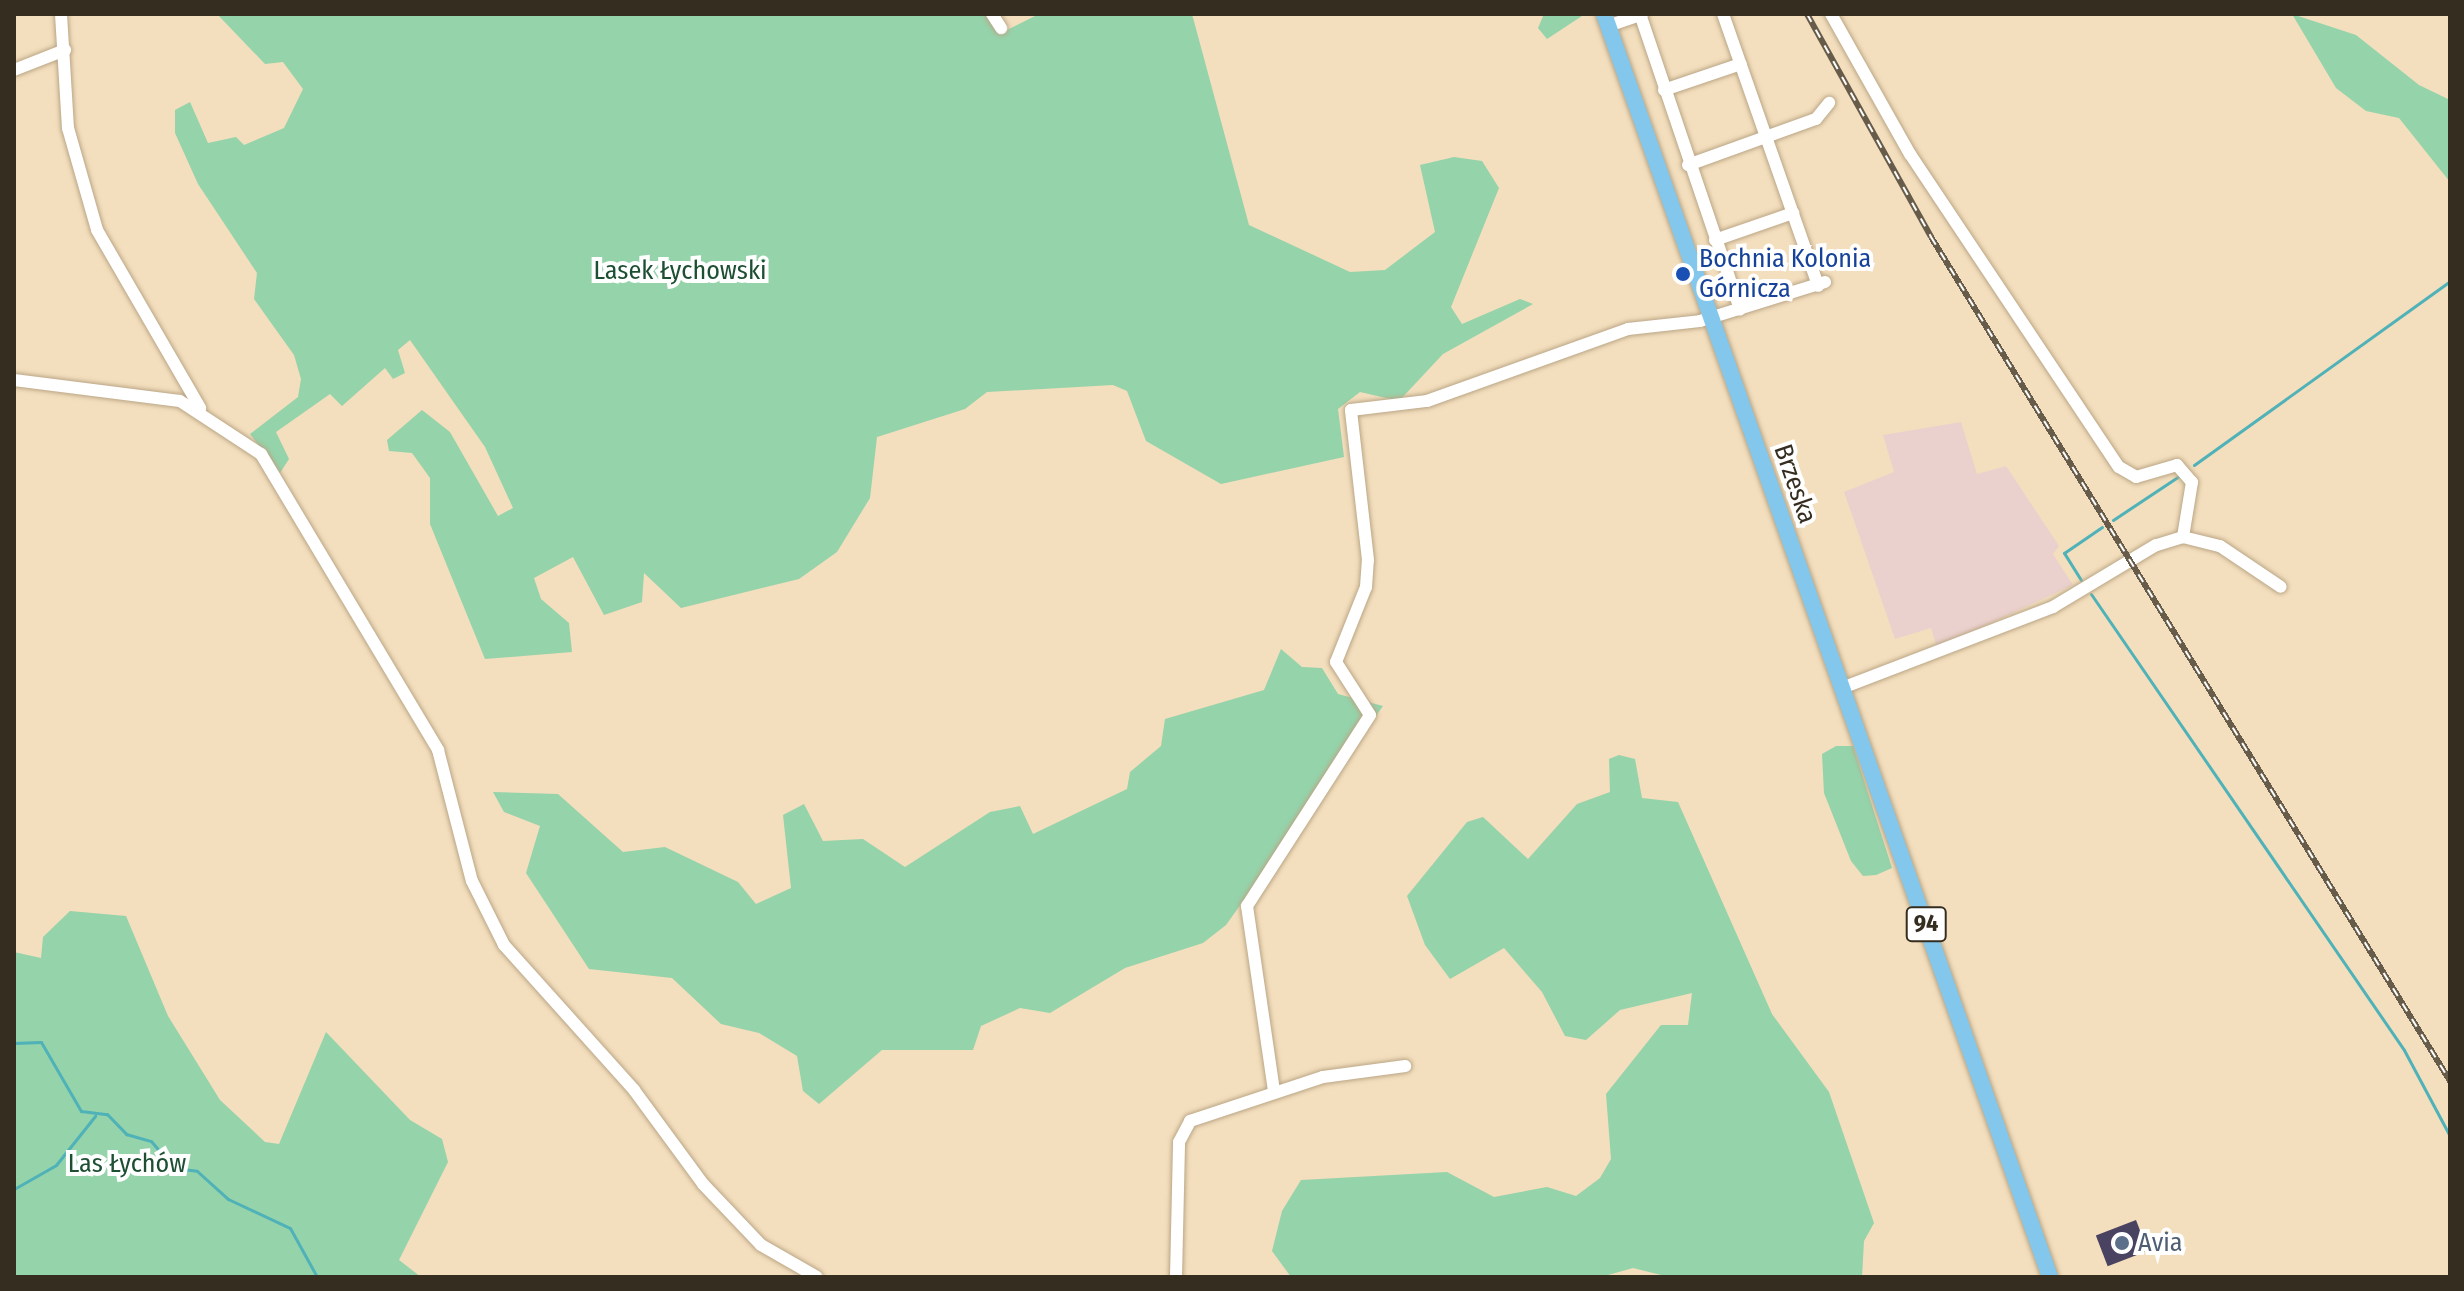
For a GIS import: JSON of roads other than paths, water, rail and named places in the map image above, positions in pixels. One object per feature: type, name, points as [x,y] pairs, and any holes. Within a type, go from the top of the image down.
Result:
[{"type":"main road","name":"Brzeska","points":[[1606,20],[1842,688]]},
{"type":"main road","name":"94","points":[[1842,688],[2050,1277]]},
{"type":"street","points":[[61,14],[68,128],[97,230],[200,408],[261,454],[429,733],[456,803],[481,909],[504,945],[634,1090],[703,1184],[761,1245],[817,1277]]},
{"type":"street","points":[[992,14],[1001,28]]},
{"type":"street","points":[[1606,20],[1640,14],[1688,165],[1740,310]]},
{"type":"street","points":[[1274,1091],[1247,906],[1370,715],[1336,662],[1366,587],[1368,560],[1347,417],[1359,408],[1427,401],[1628,329],[1711,318],[1822,284],[1793,213],[1723,14]]},
{"type":"street","points":[[1831,14],[1910,154],[2119,467],[2136,477],[2177,465],[2189,472],[2183,537]]},
{"type":"street","points":[[14,70],[65,50]]},
{"type":"street","points":[[1664,90],[1741,64]]},
{"type":"street","points":[[1688,165],[1816,119],[1829,103]]},
{"type":"street","points":[[1715,240],[1793,213]]},
{"type":"street","points":[[14,380],[200,408]]},
{"type":"street","points":[[1842,688],[2053,607],[2156,545],[2183,537],[2220,546],[2281,587]]},
{"type":"street","points":[[1176,1277],[1183,1130],[1197,1116],[1274,1091],[1405,1066]]},
{"type":"waterway","points":[[2194,465],[2450,281]]},
{"type":"waterway","points":[[2113,520],[2179,476]]},
{"type":"waterway","points":[[2081,580],[2064,553],[2102,527]]},
{"type":"waterway","points":[[2091,594],[2404,1050],[2450,1136]]},
{"type":"waterway","points":[[14,1043],[41,1042],[81,1111],[107,1114],[126,1134],[151,1141],[174,1168],[197,1171],[228,1199],[290,1228],[317,1277]]},
{"type":"waterway","points":[[14,1189],[56,1165],[95,1116]]},
{"type":"railway","points":[[1807,14],[1931,237],[2450,1081]]},
{"type":"place","name":"Bochnia Kolonia Górnicza","points":[[1683,274]]},
{"type":"place","name":"Avia","points":[[2122,1243]]},
{"type":"park label","name":"Lasek Łychowski","points":[[680,271]]},
{"type":"park label","name":"Las Łychów","points":[[127,1164]]}]
